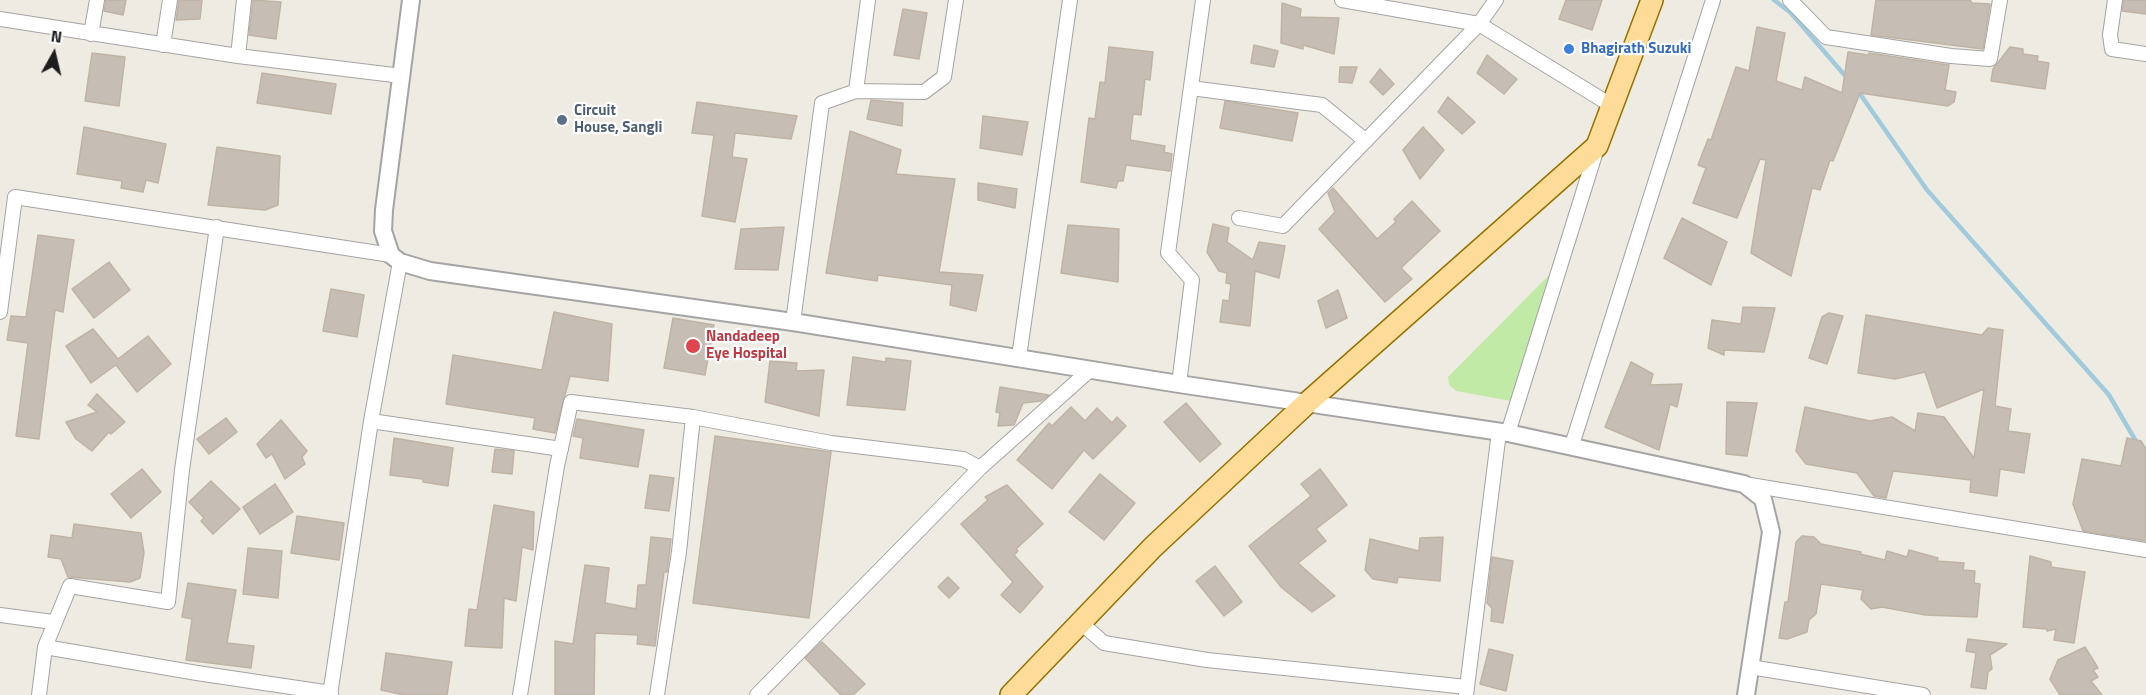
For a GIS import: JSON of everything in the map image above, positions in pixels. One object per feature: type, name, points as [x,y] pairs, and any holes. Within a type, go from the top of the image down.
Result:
[{"type":"main road","points":[[1011,695],[1154,547],[1307,404],[1597,146],[1614,107],[1652,0]]},
{"type":"street","points":[[91,34],[97,0]]},
{"type":"street","points":[[163,45],[170,0]]},
{"type":"street","points":[[238,56],[244,0]]},
{"type":"street","points":[[45,647],[331,694],[396,258],[383,231],[384,210],[411,0]]},
{"type":"street","points":[[856,91],[868,0]]},
{"type":"street","points":[[793,322],[822,104],[856,91],[924,92],[944,78],[956,0]]},
{"type":"street","points":[[1019,357],[1070,0]]},
{"type":"street","points":[[1179,384],[1192,280],[1167,253],[1203,0]]},
{"type":"street","points":[[1342,0],[1388,4],[1479,24],[1614,107]]},
{"type":"street","points":[[1239,218],[1283,226],[1479,24],[1496,0]]},
{"type":"street","points":[[1572,445],[1713,0]]},
{"type":"street","points":[[1790,0],[1826,37],[1951,56],[1990,59],[2000,0]]},
{"type":"street","points":[[2115,0],[2110,35],[2112,49],[2146,54]]},
{"type":"street","points":[[0,19],[238,56],[402,76]]},
{"type":"street","points":[[1191,88],[1322,105],[1366,141]]},
{"type":"street","points":[[1081,623],[1104,643],[1184,657],[1466,691],[1504,432],[1597,146]]},
{"type":"street","points":[[0,312],[15,197],[218,227],[396,258],[430,271],[793,322],[1307,404],[1504,432],[1744,484],[2146,550]]},
{"type":"street","points":[[39,695],[45,647],[53,622],[70,586],[168,602],[182,470],[218,227]]},
{"type":"street","points":[[757,695],[980,468],[1091,369]]},
{"type":"street","points":[[520,695],[561,448],[571,402],[693,417],[831,443],[963,459],[980,468]]},
{"type":"street","points":[[657,695],[679,552],[693,417]]},
{"type":"street","points":[[371,421],[561,448]]},
{"type":"street","points":[[1744,484],[1763,499],[1771,532],[1746,695]]},
{"type":"street","points":[[0,615],[53,622]]},
{"type":"street","points":[[1750,667],[1923,695]]},
{"type":"green space","points":[[1558,266],[1516,400],[1456,391],[1449,385],[1448,377]]},
{"type":"building","points":[[106,0],[126,0],[123,15],[104,11]]},
{"type":"building","points":[[179,0],[202,0],[200,19],[176,20]]},
{"type":"building","points":[[253,0],[281,2],[276,39],[249,35]]},
{"type":"building","points":[[1566,0],[1602,0],[1592,30],[1559,19]]},
{"type":"building","points":[[1876,0],[1970,0],[1972,3],[1990,4],[1983,49],[1871,35]]},
{"type":"building","points":[[2124,0],[2146,0],[2146,14],[2122,11]]},
{"type":"building","points":[[1282,3],[1301,9],[1300,17],[1339,18],[1334,54],[1303,45],[1303,49],[1281,43]]},
{"type":"building","points":[[903,9],[927,13],[919,59],[894,55]]},
{"type":"building","points":[[1757,27],[1785,33],[1776,81],[1802,90],[1805,77],[1842,93],[1848,52],[1949,65],[1945,90],[1956,92],[1954,102],[1948,106],[1860,93],[1833,161],[1830,160],[1820,190],[1812,188],[1791,276],[1751,253],[1766,160],[1760,159],[1737,218],[1693,203],[1706,168],[1698,165],[1708,139],[1711,140],[1736,67],[1749,71]]},
{"type":"building","points":[[1254,45],[1278,51],[1274,67],[1251,63]]},
{"type":"building","points":[[1109,47],[1153,52],[1150,80],[1145,79],[1141,115],[1133,114],[1130,140],[1165,146],[1164,152],[1172,154],[1170,171],[1126,165],[1123,181],[1118,181],[1116,188],[1081,182],[1089,118],[1095,119],[1100,82],[1105,83]]},
{"type":"building","points":[[2010,47],[2023,49],[2023,54],[2038,56],[2037,61],[2049,63],[2045,89],[1991,81],[1993,69]]},
{"type":"building","points":[[92,53],[125,57],[119,106],[85,101]]},
{"type":"building","points":[[1487,55],[1517,79],[1504,94],[1477,73]]},
{"type":"building","points":[[1340,67],[1357,67],[1352,83],[1339,82]]},
{"type":"building","points":[[1380,69],[1394,84],[1383,95],[1370,82]]},
{"type":"building","points":[[262,73],[336,84],[331,114],[257,103]]},
{"type":"building","points":[[1448,97],[1475,122],[1462,134],[1438,112]]},
{"type":"building","points":[[871,100],[903,103],[902,126],[867,119]]},
{"type":"building","points":[[1225,101],[1298,113],[1292,141],[1220,128]]},
{"type":"building","points":[[697,102],[797,116],[791,139],[735,133],[732,157],[747,159],[735,222],[702,216],[714,135],[692,133]]},
{"type":"building","points":[[983,116],[1028,122],[1022,155],[980,148]]},
{"type":"building","points":[[84,127],[166,144],[158,183],[146,180],[143,192],[121,188],[122,181],[77,174]]},
{"type":"building","points":[[1423,127],[1444,150],[1420,179],[1403,150]]},
{"type":"building","points":[[850,131],[901,150],[896,174],[955,179],[939,272],[983,275],[976,311],[950,305],[952,285],[878,275],[877,281],[826,273]]},
{"type":"building","points":[[217,147],[280,156],[278,205],[265,210],[208,205]]},
{"type":"building","points":[[978,183],[1017,189],[1015,208],[978,200]]},
{"type":"building","points":[[1333,188],[1377,239],[1396,222],[1394,219],[1412,201],[1440,231],[1401,268],[1412,279],[1385,302],[1319,229],[1335,212],[1328,193]]},
{"type":"building","points":[[1682,218],[1727,242],[1711,285],[1664,258]]},
{"type":"building","points":[[1213,224],[1229,228],[1227,242],[1253,260],[1259,242],[1285,246],[1279,278],[1255,271],[1250,326],[1220,322],[1223,300],[1229,301],[1231,284],[1226,283],[1227,273],[1219,271],[1207,252]]},
{"type":"building","points":[[1068,225],[1119,229],[1118,282],[1061,273]]},
{"type":"building","points":[[784,227],[778,270],[735,269],[741,229]]},
{"type":"building","points":[[38,235],[74,240],[63,312],[55,310],[39,439],[16,436],[28,343],[7,340],[11,316],[26,317]]},
{"type":"building","points":[[109,262],[130,290],[94,318],[72,289]]},
{"type":"building","points":[[331,289],[364,295],[357,337],[323,331]]},
{"type":"building","points":[[1338,290],[1347,318],[1326,328],[1318,301]]},
{"type":"building","points":[[1743,307],[1775,308],[1764,352],[1724,350],[1724,355],[1708,348],[1712,320],[1741,324]]},
{"type":"building","points":[[554,312],[612,324],[608,381],[570,376],[555,433],[533,429],[535,418],[446,404],[453,355],[542,370]]},
{"type":"building","points":[[1829,313],[1843,316],[1827,364],[1809,358],[1822,317]]},
{"type":"building","points":[[1866,315],[1982,335],[1988,328],[2003,330],[1995,406],[2011,409],[2008,431],[2030,434],[2024,473],[2000,469],[1997,496],[1970,492],[1971,480],[1893,471],[1886,498],[1874,496],[1857,473],[1806,464],[1796,451],[1805,407],[1870,421],[1892,417],[1915,431],[1918,413],[1944,417],[1974,458],[1984,389],[1937,408],[1925,372],[1895,379],[1858,373]]},
{"type":"building","points":[[673,318],[714,325],[705,375],[664,368]]},
{"type":"building","points":[[93,329],[118,359],[148,336],[171,364],[137,392],[116,365],[91,383],[66,346]]},
{"type":"building","points":[[853,357],[886,362],[886,358],[911,361],[905,410],[847,405]]},
{"type":"building","points":[[770,361],[797,363],[796,371],[824,370],[819,416],[765,402]]},
{"type":"building","points":[[1631,362],[1653,374],[1650,385],[1682,384],[1677,407],[1670,404],[1659,450],[1605,427]]},
{"type":"building","points":[[1000,387],[1049,395],[1041,401],[1023,403],[1014,425],[998,426],[1000,413],[996,412]]},
{"type":"building","points":[[97,394],[125,422],[111,434],[109,432],[92,451],[76,439],[66,422],[97,412],[88,405]]},
{"type":"building","points":[[1727,402],[1757,403],[1747,456],[1726,454]]},
{"type":"building","points":[[1186,403],[1221,444],[1200,462],[1164,422]]},
{"type":"building","points":[[1071,407],[1085,421],[1097,408],[1112,423],[1117,417],[1126,426],[1093,459],[1084,450],[1052,489],[1017,460],[1049,423],[1052,426]]},
{"type":"building","points":[[226,418],[237,432],[209,454],[197,439]]},
{"type":"building","points":[[577,419],[644,430],[638,467],[580,458],[583,438],[573,436]]},
{"type":"building","points":[[281,420],[307,451],[302,457],[305,464],[285,479],[272,454],[266,458],[257,444]]},
{"type":"building","points":[[715,436],[831,452],[809,618],[693,603]]},
{"type":"building","points":[[394,438],[453,448],[448,486],[423,482],[423,479],[390,475]]},
{"type":"building","points":[[2127,438],[2141,441],[2146,449],[2146,541],[2083,531],[2073,504],[2082,459],[2121,466]]},
{"type":"building","points":[[495,449],[514,451],[512,474],[492,472]]},
{"type":"building","points":[[142,469],[161,492],[131,518],[111,494]]},
{"type":"building","points":[[1320,469],[1347,505],[1316,529],[1326,541],[1298,563],[1335,596],[1312,612],[1281,587],[1249,546],[1311,496],[1301,484]]},
{"type":"building","points":[[1100,474],[1135,503],[1104,540],[1069,512]]},
{"type":"building","points":[[650,475],[674,478],[669,511],[645,508]]},
{"type":"building","points":[[211,481],[240,509],[213,534],[201,521],[204,518],[189,502]]},
{"type":"building","points":[[275,484],[293,512],[260,534],[243,507]]},
{"type":"building","points":[[1007,485],[1043,524],[1016,549],[1018,551],[1014,555],[1043,587],[1020,613],[1001,595],[1013,582],[961,524],[988,500],[985,497]]},
{"type":"building","points":[[494,505],[534,512],[533,550],[522,547],[516,601],[504,598],[502,648],[465,646],[469,609],[477,610]]},
{"type":"building","points":[[297,516],[344,523],[339,560],[291,553]]},
{"type":"building","points":[[74,524],[141,533],[144,553],[140,578],[130,582],[68,577],[61,559],[48,557],[51,535],[72,538]]},
{"type":"building","points":[[1802,536],[1814,537],[1821,544],[1861,552],[1860,554],[1885,560],[1887,551],[1907,557],[1909,550],[1938,558],[1937,561],[1964,563],[1963,570],[1975,571],[1974,583],[1980,584],[1977,617],[1925,615],[1882,607],[1871,609],[1861,599],[1863,590],[1821,584],[1816,614],[1809,620],[1807,632],[1787,639],[1779,638],[1785,602],[1788,602],[1796,542]]},
{"type":"building","points":[[651,537],[671,539],[667,572],[664,572],[655,646],[637,644],[638,635],[595,633],[594,695],[555,695],[555,641],[573,644],[585,565],[609,568],[605,603],[636,609],[638,585],[646,585]]},
{"type":"building","points":[[1443,537],[1440,581],[1398,577],[1397,583],[1373,579],[1365,570],[1370,539],[1419,551],[1420,538]]},
{"type":"building","points":[[248,548],[282,551],[278,598],[243,594]]},
{"type":"building","points":[[2030,556],[2051,562],[2051,567],[2085,572],[2074,643],[2054,640],[2056,629],[2047,631],[2047,629],[2023,627]]},
{"type":"building","points":[[1492,557],[1513,561],[1503,623],[1491,621],[1492,608],[1487,603]]},
{"type":"building","points":[[1215,566],[1242,602],[1224,616],[1196,581]]},
{"type":"building","points":[[948,577],[959,588],[949,598],[938,587]]},
{"type":"building","points":[[188,583],[236,590],[227,643],[254,646],[251,668],[186,660],[192,619],[182,617]]},
{"type":"building","points":[[1968,639],[2007,644],[1990,655],[1992,669],[1988,672],[1986,689],[1971,687],[1976,653],[1966,651]]},
{"type":"building","points":[[822,642],[865,684],[853,695],[841,695],[805,658]]},
{"type":"building","points":[[2085,647],[2098,668],[2093,670],[2098,677],[2091,681],[2102,695],[2060,695],[2050,679],[2058,660]]},
{"type":"building","points":[[1489,649],[1513,655],[1506,691],[1480,684]]},
{"type":"building","points":[[386,653],[452,662],[447,695],[404,695],[381,690]]},
{"type":"waterway","points":[[1774,0],[1791,13],[1847,78]]},
{"type":"waterway","points":[[1858,91],[1927,190],[2109,395],[2137,443]]},
{"type":"place","name":"Bhagirath Suzuki","points":[[1569,49]]},
{"type":"place","name":"Circuit House, Sangli","points":[[562,120]]},
{"type":"place","name":"Nandadeep Eye Hospital","points":[[693,346]]}]
